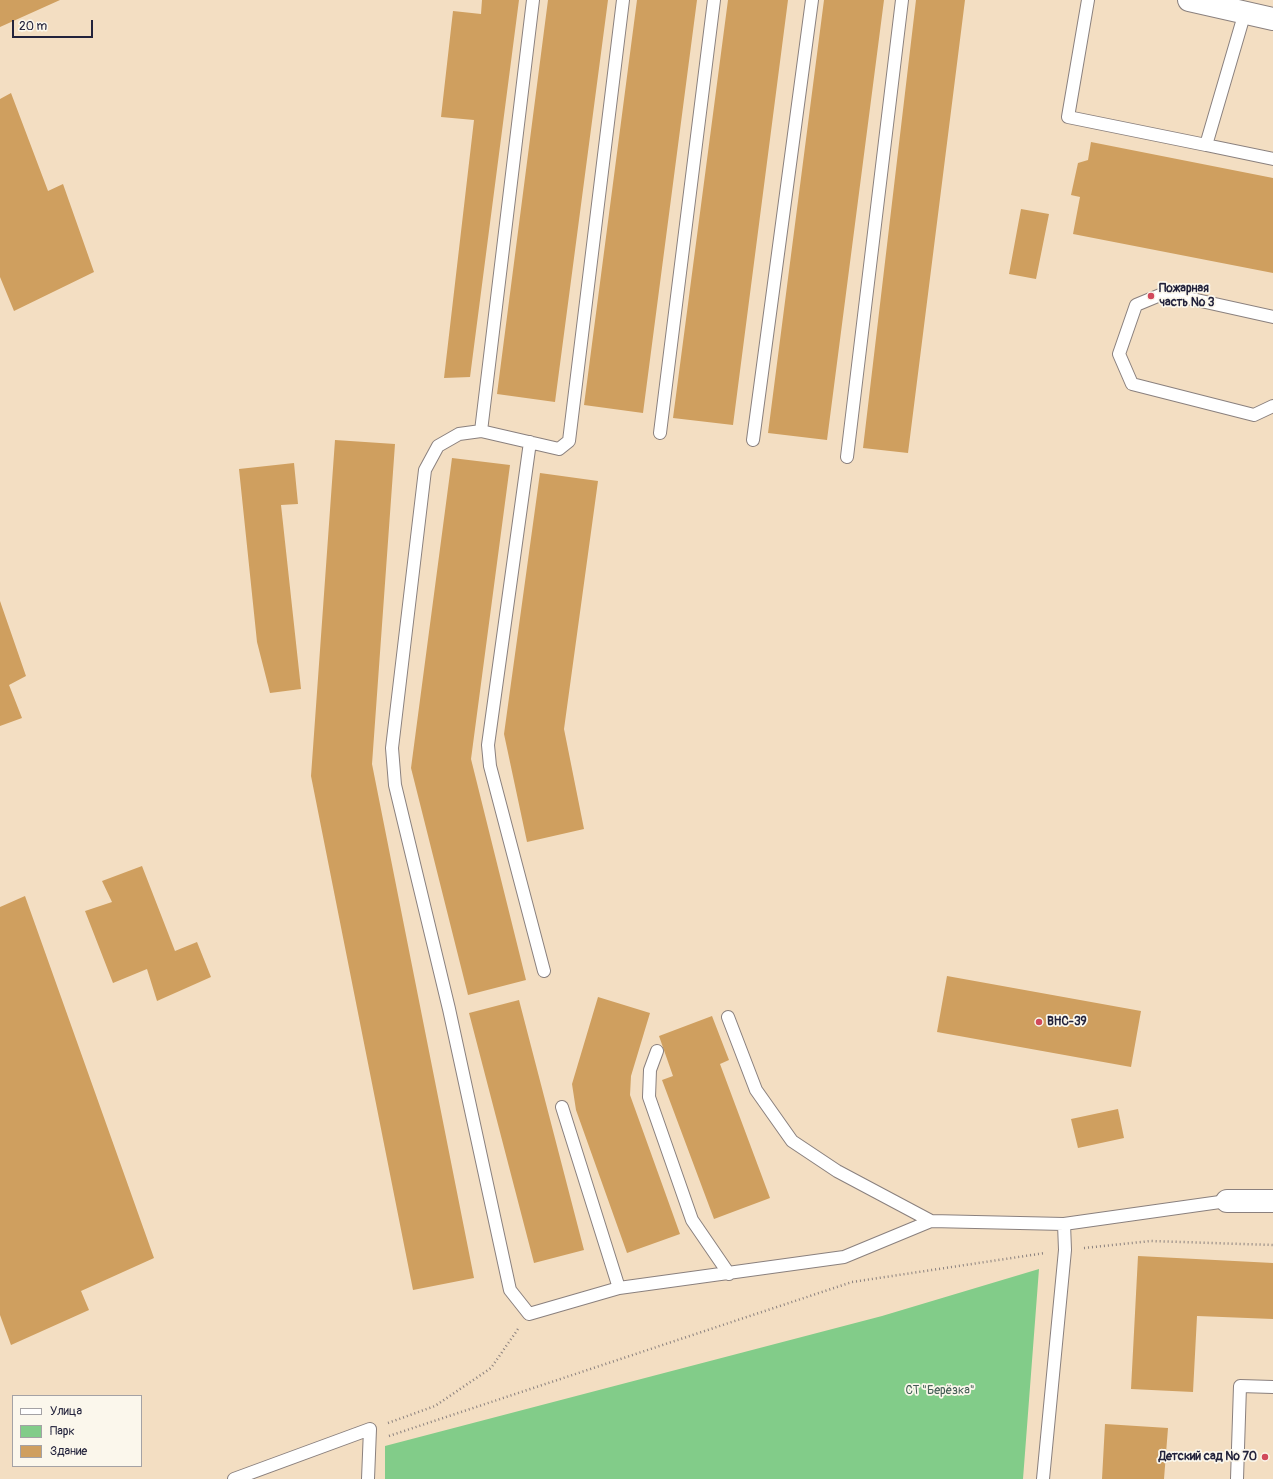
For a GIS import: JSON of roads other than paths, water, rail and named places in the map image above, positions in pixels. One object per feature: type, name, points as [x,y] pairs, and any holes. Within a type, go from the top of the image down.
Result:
[{"type":"street","points":[[1189,0],[1273,18]]},
{"type":"street","points":[[1227,1201],[1273,1201]]},
{"type":"lane","points":[[481,431],[534,0]]},
{"type":"lane","points":[[623,0],[569,441],[559,449],[481,431],[458,434],[438,446],[425,470],[392,748],[395,786],[450,1009],[510,1290],[529,1314],[619,1288],[844,1257],[931,1221],[1064,1224],[1227,1201]]},
{"type":"lane","points":[[660,433],[714,0]]},
{"type":"lane","points":[[754,440],[812,0]]},
{"type":"lane","points":[[847,457],[902,0]]},
{"type":"lane","points":[[1088,0],[1068,117],[1273,159]]},
{"type":"lane","points":[[1206,145],[1245,12]]},
{"type":"lane","points":[[1273,317],[1165,293],[1136,305],[1119,354],[1132,384],[1254,415],[1273,406]]},
{"type":"lane","points":[[530,442],[488,745],[490,766],[544,971]]},
{"type":"lane","points":[[728,1017],[756,1090],[792,1140],[837,1171],[931,1221]]},
{"type":"lane","points":[[657,1051],[650,1070],[649,1097],[692,1220],[729,1274]]},
{"type":"lane","points":[[562,1107],[619,1288]]},
{"type":"lane","points":[[1043,1479],[1065,1250],[1064,1224]]},
{"type":"lane","points":[[1237,1479],[1240,1386],[1273,1387]]},
{"type":"lane","points":[[234,1479],[370,1429],[368,1479]]},
{"type":"place","name":"Пожарная часть № 3","points":[[1151,296]]},
{"type":"place","name":"ВНС-39","points":[[1039,1022]]},
{"type":"place","name":"Детский сад № 70","points":[[1265,1457]]},
{"type":"park label","name":"СТ \"Берёзка\"","points":[[940,1391]]}]
